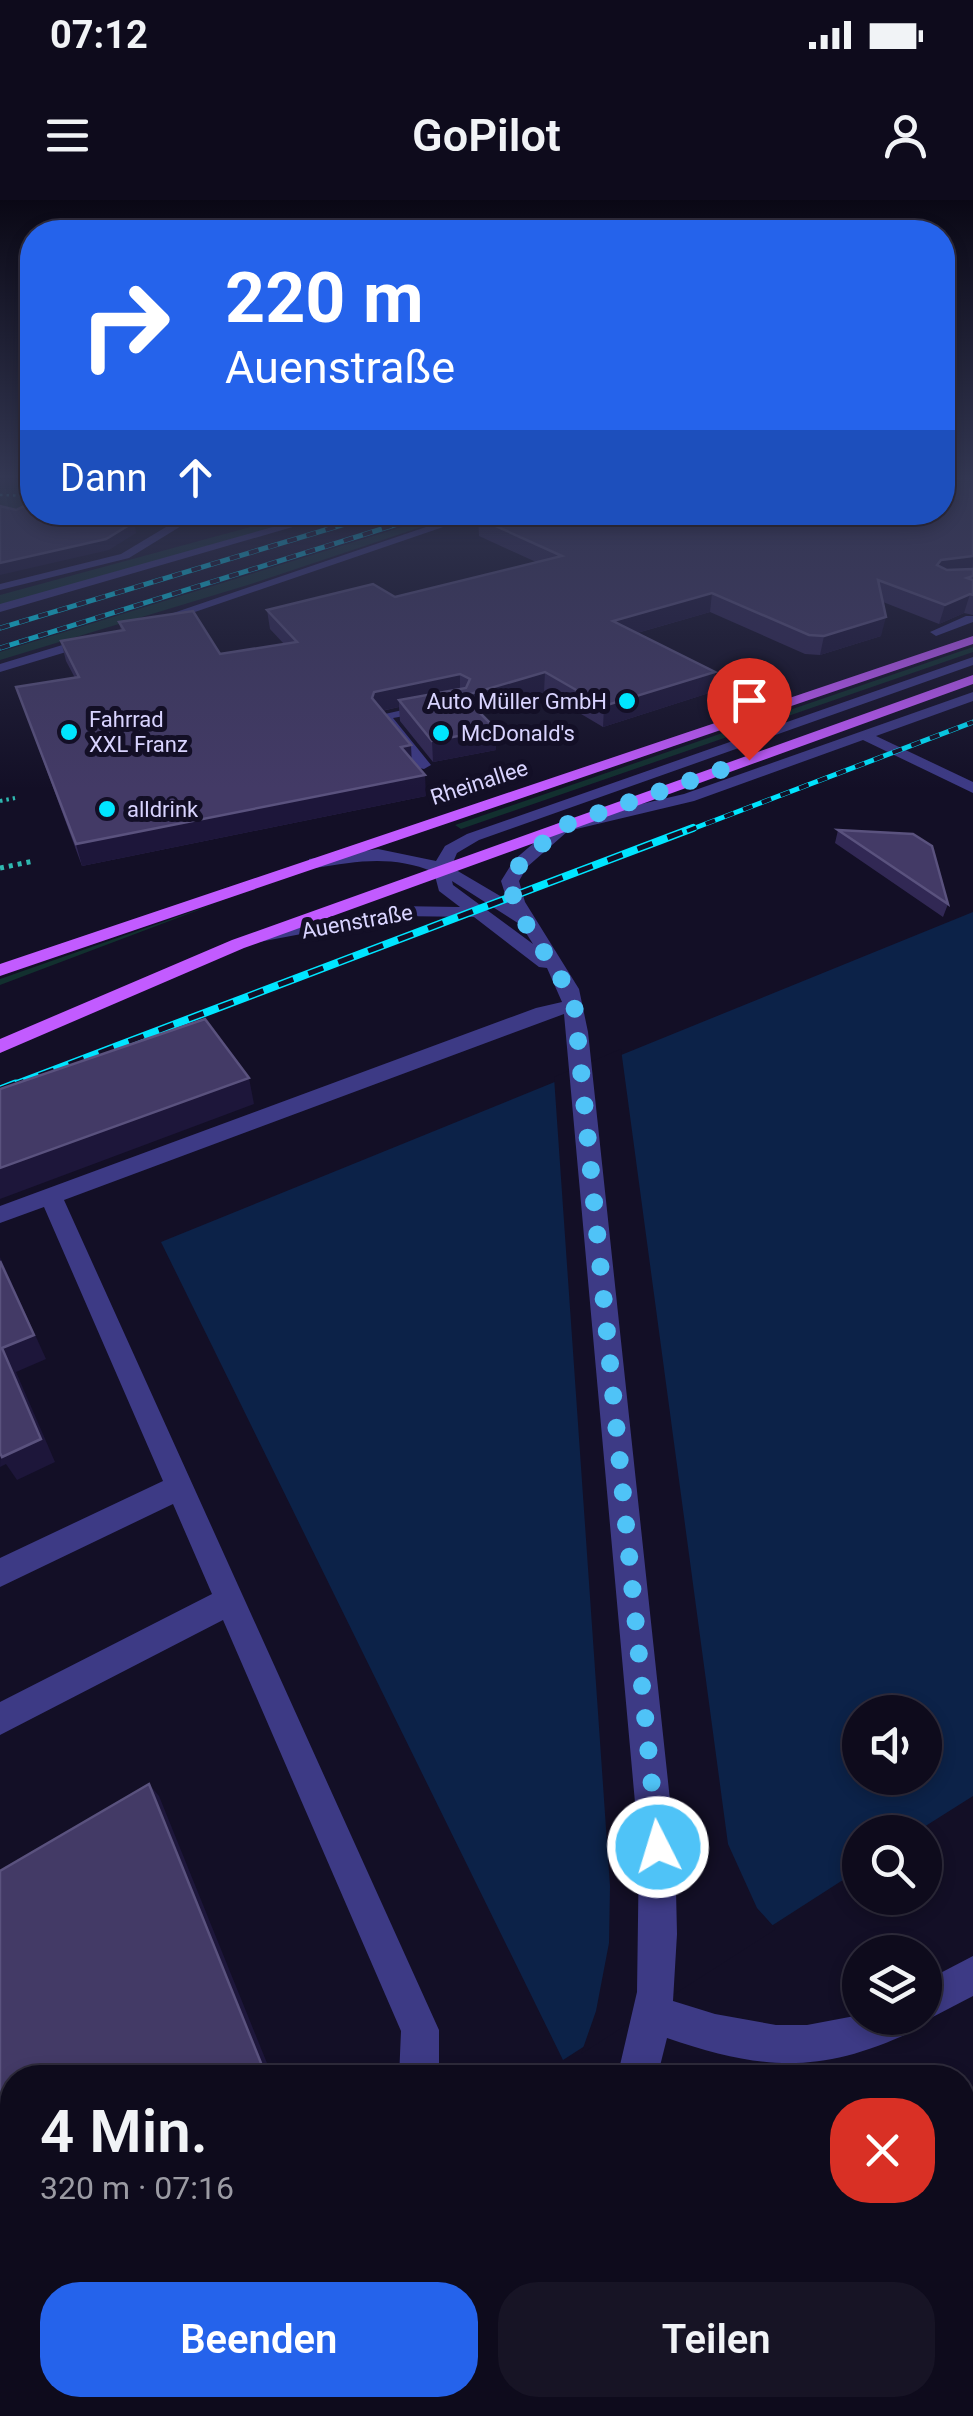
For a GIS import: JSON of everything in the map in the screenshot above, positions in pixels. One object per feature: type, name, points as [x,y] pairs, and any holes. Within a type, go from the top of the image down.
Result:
[{"type":"main road","name":"Rheinallee","points":[[0,970],[973,640]]},
{"type":"main road","points":[[0,1047],[165,972],[238,944],[973,680]]},
{"type":"street","points":[[0,608],[90,582]]},
{"type":"street","points":[[142,625],[270,582]]},
{"type":"street","points":[[936,632],[970,619]]},
{"type":"street","points":[[0,668],[109,635]]},
{"type":"street","name":"Rheinallee","points":[[442,870],[446,854],[459,842],[973,660]]},
{"type":"street","points":[[562,826],[690,798],[973,696]]},
{"type":"street","points":[[424,765],[383,716],[441,706]]},
{"type":"street","points":[[864,735],[973,788]]},
{"type":"street","name":"Auenstraße","points":[[562,826],[512,875],[514,898],[574,1006],[580,1049],[658,1847],[658,1974],[654,2014],[640,2065]]},
{"type":"street","name":"Auenstraße","points":[[315,863],[378,854],[442,870],[480,889],[530,926]]},
{"type":"street","name":"Auenstraße","points":[[442,870],[445,887],[558,972]]},
{"type":"street","name":"Auenstraße","points":[[238,944],[396,911],[477,912]]},
{"type":"street","points":[[0,1214],[542,1012],[574,1006]]},
{"type":"street","points":[[50,1196],[420,2030],[419,2065]]},
{"type":"street","points":[[0,1573],[180,1487]]},
{"type":"street","points":[[0,1719],[230,1601]]},
{"type":"street","points":[[942,1992],[973,1975]]},
{"type":"street","points":[[654,2014],[736,2041],[774,2046],[828,2044],[852,2035]]},
{"type":"path","points":[[0,801],[14,798]]},
{"type":"path","points":[[0,868],[34,862]]},
{"type":"green space","points":[[46,582],[84,582],[0,606],[0,595]]},
{"type":"green space","points":[[224,582],[256,582],[0,660],[0,652]]},
{"type":"green space","points":[[973,647],[973,652],[461,829],[455,825]]},
{"type":"green space","points":[[217,903],[0,985],[0,979]]},
{"type":"water","points":[[973,912],[973,1796],[942,1816],[842,1815],[842,1881],[563,2060],[161,1242]]},
{"type":"pier","points":[[621,1049],[728,1844],[757,1908],[776,1929],[581,2054],[596,2011],[609,1943],[610,1886],[554,1077]]},
{"type":"building","points":[[454,582],[879,582],[886,617],[824,636],[809,635],[712,593],[613,621],[715,672],[604,706],[545,672],[463,696],[496,729],[432,741],[399,700],[466,688],[470,679],[460,674],[374,692],[372,698],[411,745],[401,747],[425,775],[76,844],[16,687],[79,677],[61,641],[124,630],[119,622],[193,611],[220,654],[297,642],[267,610],[373,584],[395,597]]},
{"type":"building","points":[[884,582],[973,582],[973,595],[945,605]]},
{"type":"building","points":[[838,830],[913,834],[932,846],[948,904]]},
{"type":"building","points":[[205,1019],[249,1078],[0,1168],[0,1089]]},
{"type":"building","points":[[0,1261],[34,1335],[2,1348],[41,1439],[2,1457],[0,1453]]},
{"type":"building","points":[[149,1784],[262,2065],[0,2065],[0,1871]]},
{"type":"railway","points":[[0,628],[151,582]]},
{"type":"railway","points":[[0,648],[210,582]]},
{"type":"railway","points":[[687,831],[973,722]]},
{"type":"railway","points":[[9,1087],[693,828]]},
{"type":"railway","points":[[0,1091],[16,1085]]},
{"type":"place","name":"Auto Müller GmbH","points":[[627,701]]},
{"type":"place","name":"Fahrrad XXL Franz","points":[[69,732]]},
{"type":"place","name":"McDonald's","points":[[441,733]]},
{"type":"place","name":"alldrink","points":[[107,809]]},
{"type":"route","points":[[658,1847],[575,1010],[569,989],[516,902],[510,881],[520,864],[562,826],[749,760]]}]
